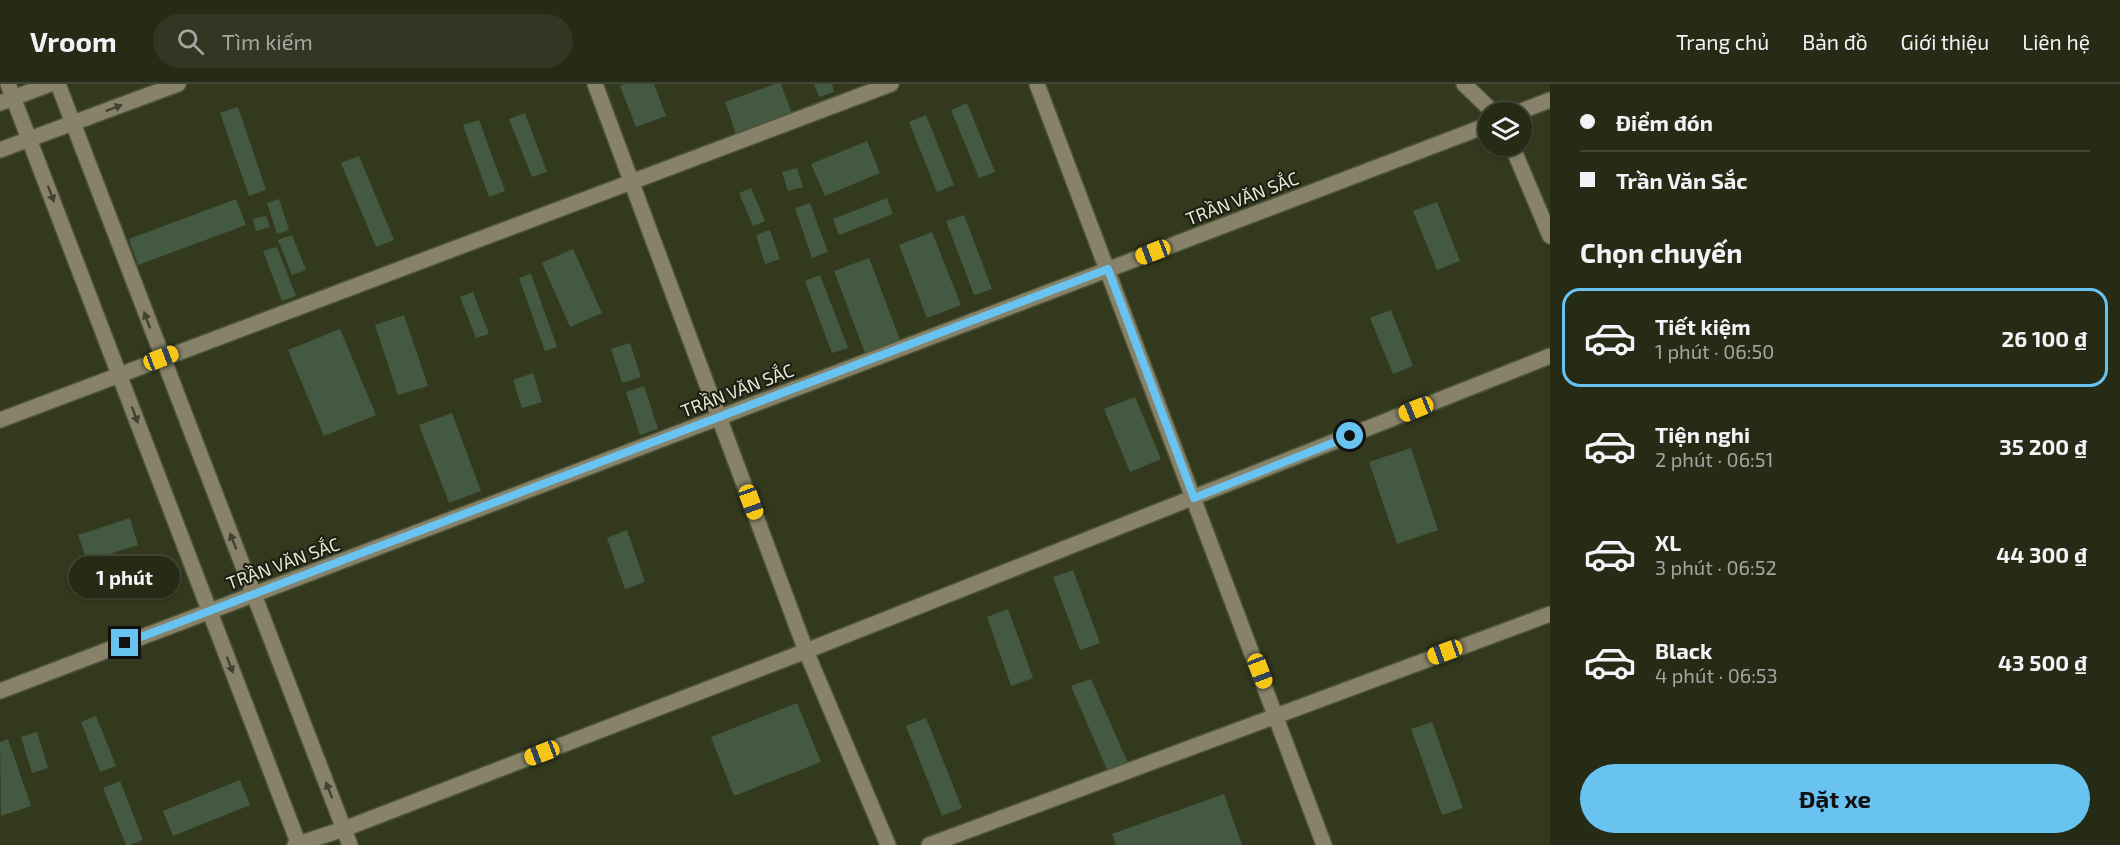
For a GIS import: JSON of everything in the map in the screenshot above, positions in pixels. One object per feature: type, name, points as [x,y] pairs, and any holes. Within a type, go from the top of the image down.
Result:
[{"type":"street","points":[[50,84],[7,95],[30,139],[298,844],[344,829],[806,651],[1550,356]]},
{"type":"street","points":[[58,84],[161,358],[350,845]]},
{"type":"street","points":[[0,150],[178,84]]},
{"type":"street","points":[[596,84],[806,651],[888,845]]},
{"type":"street","points":[[0,420],[891,84]]},
{"type":"street","points":[[1037,84],[1324,845]]},
{"type":"street","points":[[1464,84],[1483,102]]},
{"type":"street","points":[[1532,107],[1550,100]]},
{"type":"street","name":"TRẦN VĂN SẮC","points":[[0,691],[208,611],[255,596],[1478,129]]},
{"type":"street","points":[[1516,156],[1550,236]]},
{"type":"street","points":[[929,845],[1276,714],[1550,614]]},
{"type":"building","points":[[654,84],[666,116],[636,127],[620,86]]},
{"type":"building","points":[[775,84],[781,84],[792,114],[736,134],[725,102]]},
{"type":"building","points":[[814,84],[832,84],[834,92],[819,97]]},
{"type":"building","points":[[967,103],[995,172],[979,178],[951,110]]},
{"type":"building","points":[[238,107],[266,190],[249,196],[220,113]]},
{"type":"building","points":[[525,113],[547,172],[532,177],[509,119]]},
{"type":"building","points":[[926,115],[954,185],[937,192],[909,122]]},
{"type":"building","points":[[479,120],[505,191],[489,197],[463,125]]},
{"type":"building","points":[[867,141],[880,173],[825,196],[811,164]]},
{"type":"building","points":[[359,156],[394,240],[376,247],[341,163]]},
{"type":"building","points":[[797,168],[803,187],[788,191],[782,172]]},
{"type":"building","points":[[751,188],[765,221],[753,226],[739,193]]},
{"type":"building","points":[[887,198],[893,214],[839,235],[833,219]]},
{"type":"building","points":[[236,199],[246,225],[138,265],[129,239]]},
{"type":"building","points":[[279,199],[289,230],[277,234],[267,203]]},
{"type":"building","points":[[1437,202],[1460,261],[1437,270],[1413,211]]},
{"type":"building","points":[[810,203],[828,252],[812,258],[795,208]]},
{"type":"building","points":[[964,215],[992,289],[974,295],[946,221]]},
{"type":"building","points":[[266,216],[270,227],[256,231],[253,219]]},
{"type":"building","points":[[770,230],[780,259],[765,264],[756,235]]},
{"type":"building","points":[[932,232],[961,305],[927,318],[899,245]]},
{"type":"building","points":[[292,235],[306,270],[292,275],[278,240]]},
{"type":"building","points":[[277,247],[296,296],[282,301],[263,251]]},
{"type":"building","points":[[573,249],[602,313],[570,327],[542,263]]},
{"type":"building","points":[[869,258],[900,340],[865,353],[834,271]]},
{"type":"building","points":[[531,274],[557,347],[545,351],[519,278]]},
{"type":"building","points":[[820,275],[848,348],[832,353],[805,281]]},
{"type":"building","points":[[473,292],[489,334],[476,338],[460,297]]},
{"type":"building","points":[[1391,310],[1413,366],[1393,374],[1370,318]]},
{"type":"building","points":[[404,315],[428,386],[398,395],[375,325]]},
{"type":"building","points":[[340,329],[376,415],[324,436],[288,350]]},
{"type":"building","points":[[630,343],[641,377],[622,383],[611,349]]},
{"type":"building","points":[[533,373],[542,402],[522,408],[513,380]]},
{"type":"building","points":[[644,386],[658,429],[640,435],[626,392]]},
{"type":"building","points":[[1135,397],[1161,459],[1130,472],[1104,409]]},
{"type":"building","points":[[452,413],[481,491],[449,503],[419,425]]},
{"type":"building","points":[[1411,448],[1438,530],[1397,544],[1369,462]]},
{"type":"building","points":[[130,518],[138,545],[87,561],[78,535]]},
{"type":"building","points":[[627,530],[645,582],[625,589],[607,538]]},
{"type":"building","points":[[1073,570],[1100,643],[1080,650],[1053,577]]},
{"type":"building","points":[[1008,609],[1033,678],[1011,686],[987,617]]},
{"type":"building","points":[[1091,679],[1128,763],[1108,772],[1071,686]]},
{"type":"building","points":[[797,703],[821,762],[734,796],[711,737]]},
{"type":"building","points":[[96,716],[116,766],[100,772],[81,722]]},
{"type":"building","points":[[926,718],[962,808],[942,816],[906,726]]},
{"type":"building","points":[[1432,722],[1463,808],[1442,815],[1411,729]]},
{"type":"building","points":[[37,732],[48,768],[32,773],[21,737]]},
{"type":"building","points":[[8,739],[31,806],[1,816],[0,742]]},
{"type":"building","points":[[240,780],[250,805],[173,836],[163,811]]},
{"type":"building","points":[[120,781],[143,840],[130,845],[126,845],[103,788]]},
{"type":"building","points":[[1224,794],[1242,845],[1116,845],[1112,834]]},
{"type":"route","points":[[125,643],[208,611],[255,596],[1108,269],[1194,498],[1350,436]]}]
